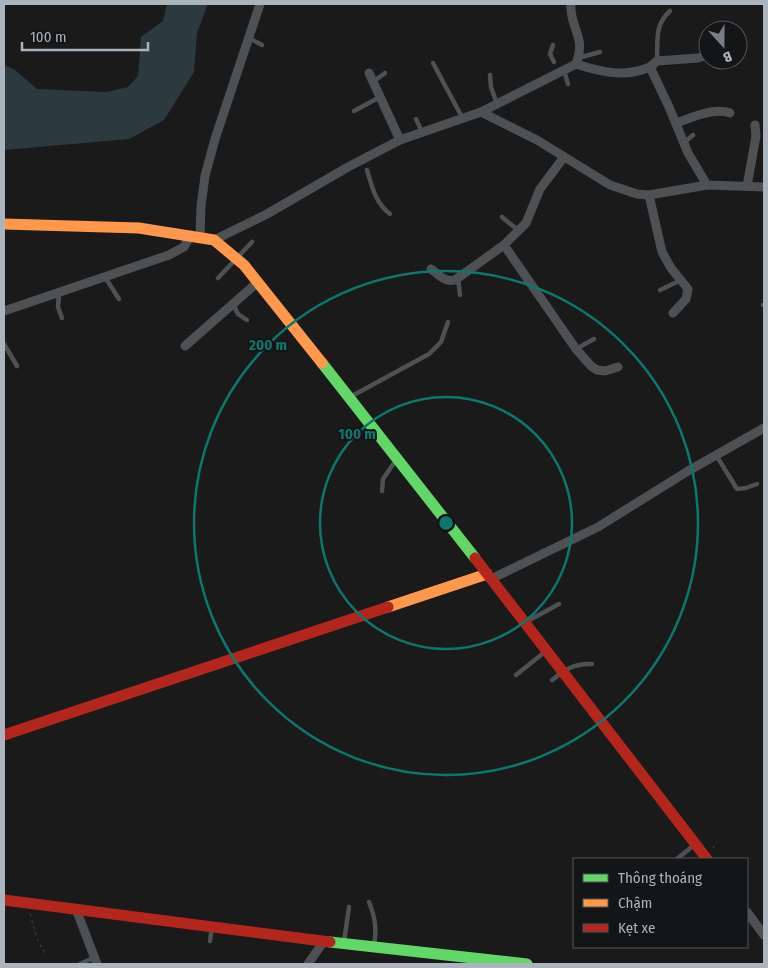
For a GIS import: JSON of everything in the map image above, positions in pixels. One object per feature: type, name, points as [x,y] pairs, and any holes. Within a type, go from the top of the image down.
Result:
[{"type":"street","points":[[4,311],[179,250],[196,236],[205,176],[260,4]]},
{"type":"street","points":[[571,4],[571,17],[578,32],[580,42],[577,61]]},
{"type":"street","points":[[214,240],[274,210],[400,140],[481,112],[577,61],[611,73],[634,72],[650,67],[657,61],[698,58]]},
{"type":"street","points":[[650,67],[692,163],[707,185]]},
{"type":"street","points":[[371,78],[400,140]]},
{"type":"street","points":[[481,112],[524,132],[610,185],[637,194],[649,195],[707,185],[764,187]]},
{"type":"street","points":[[676,123],[712,112],[730,113]]},
{"type":"street","points":[[747,186],[756,136],[755,126]]},
{"type":"street","points":[[431,268],[450,282],[504,245],[530,217],[533,204],[540,190],[564,157]]},
{"type":"street","points":[[649,195],[662,252],[670,268],[689,292],[673,313]]},
{"type":"street","points":[[4,224],[139,228],[196,236],[214,240],[236,257],[258,282],[547,650],[706,858]]},
{"type":"street","points":[[504,245],[576,349],[591,366],[597,370],[609,371],[618,368]]},
{"type":"street","points":[[185,346],[258,282]]},
{"type":"street","points":[[4,735],[489,577],[598,527],[764,428]]},
{"type":"street","points":[[4,900],[373,946],[464,961],[527,964]]},
{"type":"street","points":[[76,909],[96,961]]},
{"type":"street","points":[[748,913],[764,935]]},
{"type":"street","points":[[308,964],[324,941]]},
{"type":"lane","points":[[657,61],[659,26],[662,19],[670,11]]},
{"type":"lane","points":[[249,38],[262,45]]},
{"type":"lane","points":[[553,45],[550,54],[554,62]]},
{"type":"lane","points":[[577,61],[600,52]]},
{"type":"lane","points":[[433,63],[463,119]]},
{"type":"lane","points":[[560,70],[568,84]]},
{"type":"lane","points":[[371,78],[385,73]]},
{"type":"lane","points":[[490,74],[491,87],[497,104]]},
{"type":"lane","points":[[354,111],[380,98]]},
{"type":"lane","points":[[416,119],[422,132]]},
{"type":"lane","points":[[684,143],[693,135]]},
{"type":"lane","points":[[367,170],[373,192],[381,206],[390,214]]},
{"type":"lane","points":[[502,217],[519,231]]},
{"type":"lane","points":[[218,278],[252,242]]},
{"type":"lane","points":[[105,277],[119,299]]},
{"type":"lane","points":[[458,278],[460,295]]},
{"type":"lane","points":[[660,290],[681,280]]},
{"type":"lane","points":[[59,293],[58,307],[62,318]]},
{"type":"lane","points":[[233,304],[238,314],[247,320]]},
{"type":"lane","points":[[348,397],[429,354],[441,342],[448,322]]},
{"type":"lane","points":[[576,349],[594,339]]},
{"type":"lane","points":[[4,344],[17,366]]},
{"type":"lane","points":[[716,455],[737,489],[757,484]]},
{"type":"lane","points":[[382,491],[382,479],[397,459]]},
{"type":"lane","points":[[525,622],[559,604]]},
{"type":"lane","points":[[516,675],[547,650]]},
{"type":"lane","points":[[552,680],[576,665],[592,664]]},
{"type":"lane","points":[[678,858],[695,844]]},
{"type":"lane","points":[[369,902],[376,920],[376,935],[373,946]]},
{"type":"lane","points":[[344,943],[349,907]]},
{"type":"lane","points":[[210,941],[212,926]]},
{"type":"lane","points":[[80,964],[96,961]]},
{"type":"path","points":[[28,903],[38,941],[46,954]]},
{"type":"shaded area","points":[[167,4],[208,4],[197,33],[194,72],[164,120],[129,139],[4,150],[4,65],[15,70],[37,89],[106,92],[128,87],[138,76],[141,37],[163,21]]},
{"type":"traffic: fast","points":[[322,363],[475,558]]},
{"type":"traffic: fast","points":[[330,942],[527,964]]},
{"type":"traffic: slow","points":[[4,224],[139,228],[214,240],[244,265],[322,363]]},
{"type":"traffic: slow","points":[[388,607],[487,574]]},
{"type":"traffic: jam","points":[[475,558],[706,858]]},
{"type":"traffic: jam","points":[[4,735],[388,607]]},
{"type":"traffic: jam","points":[[4,900],[330,942]]}]
